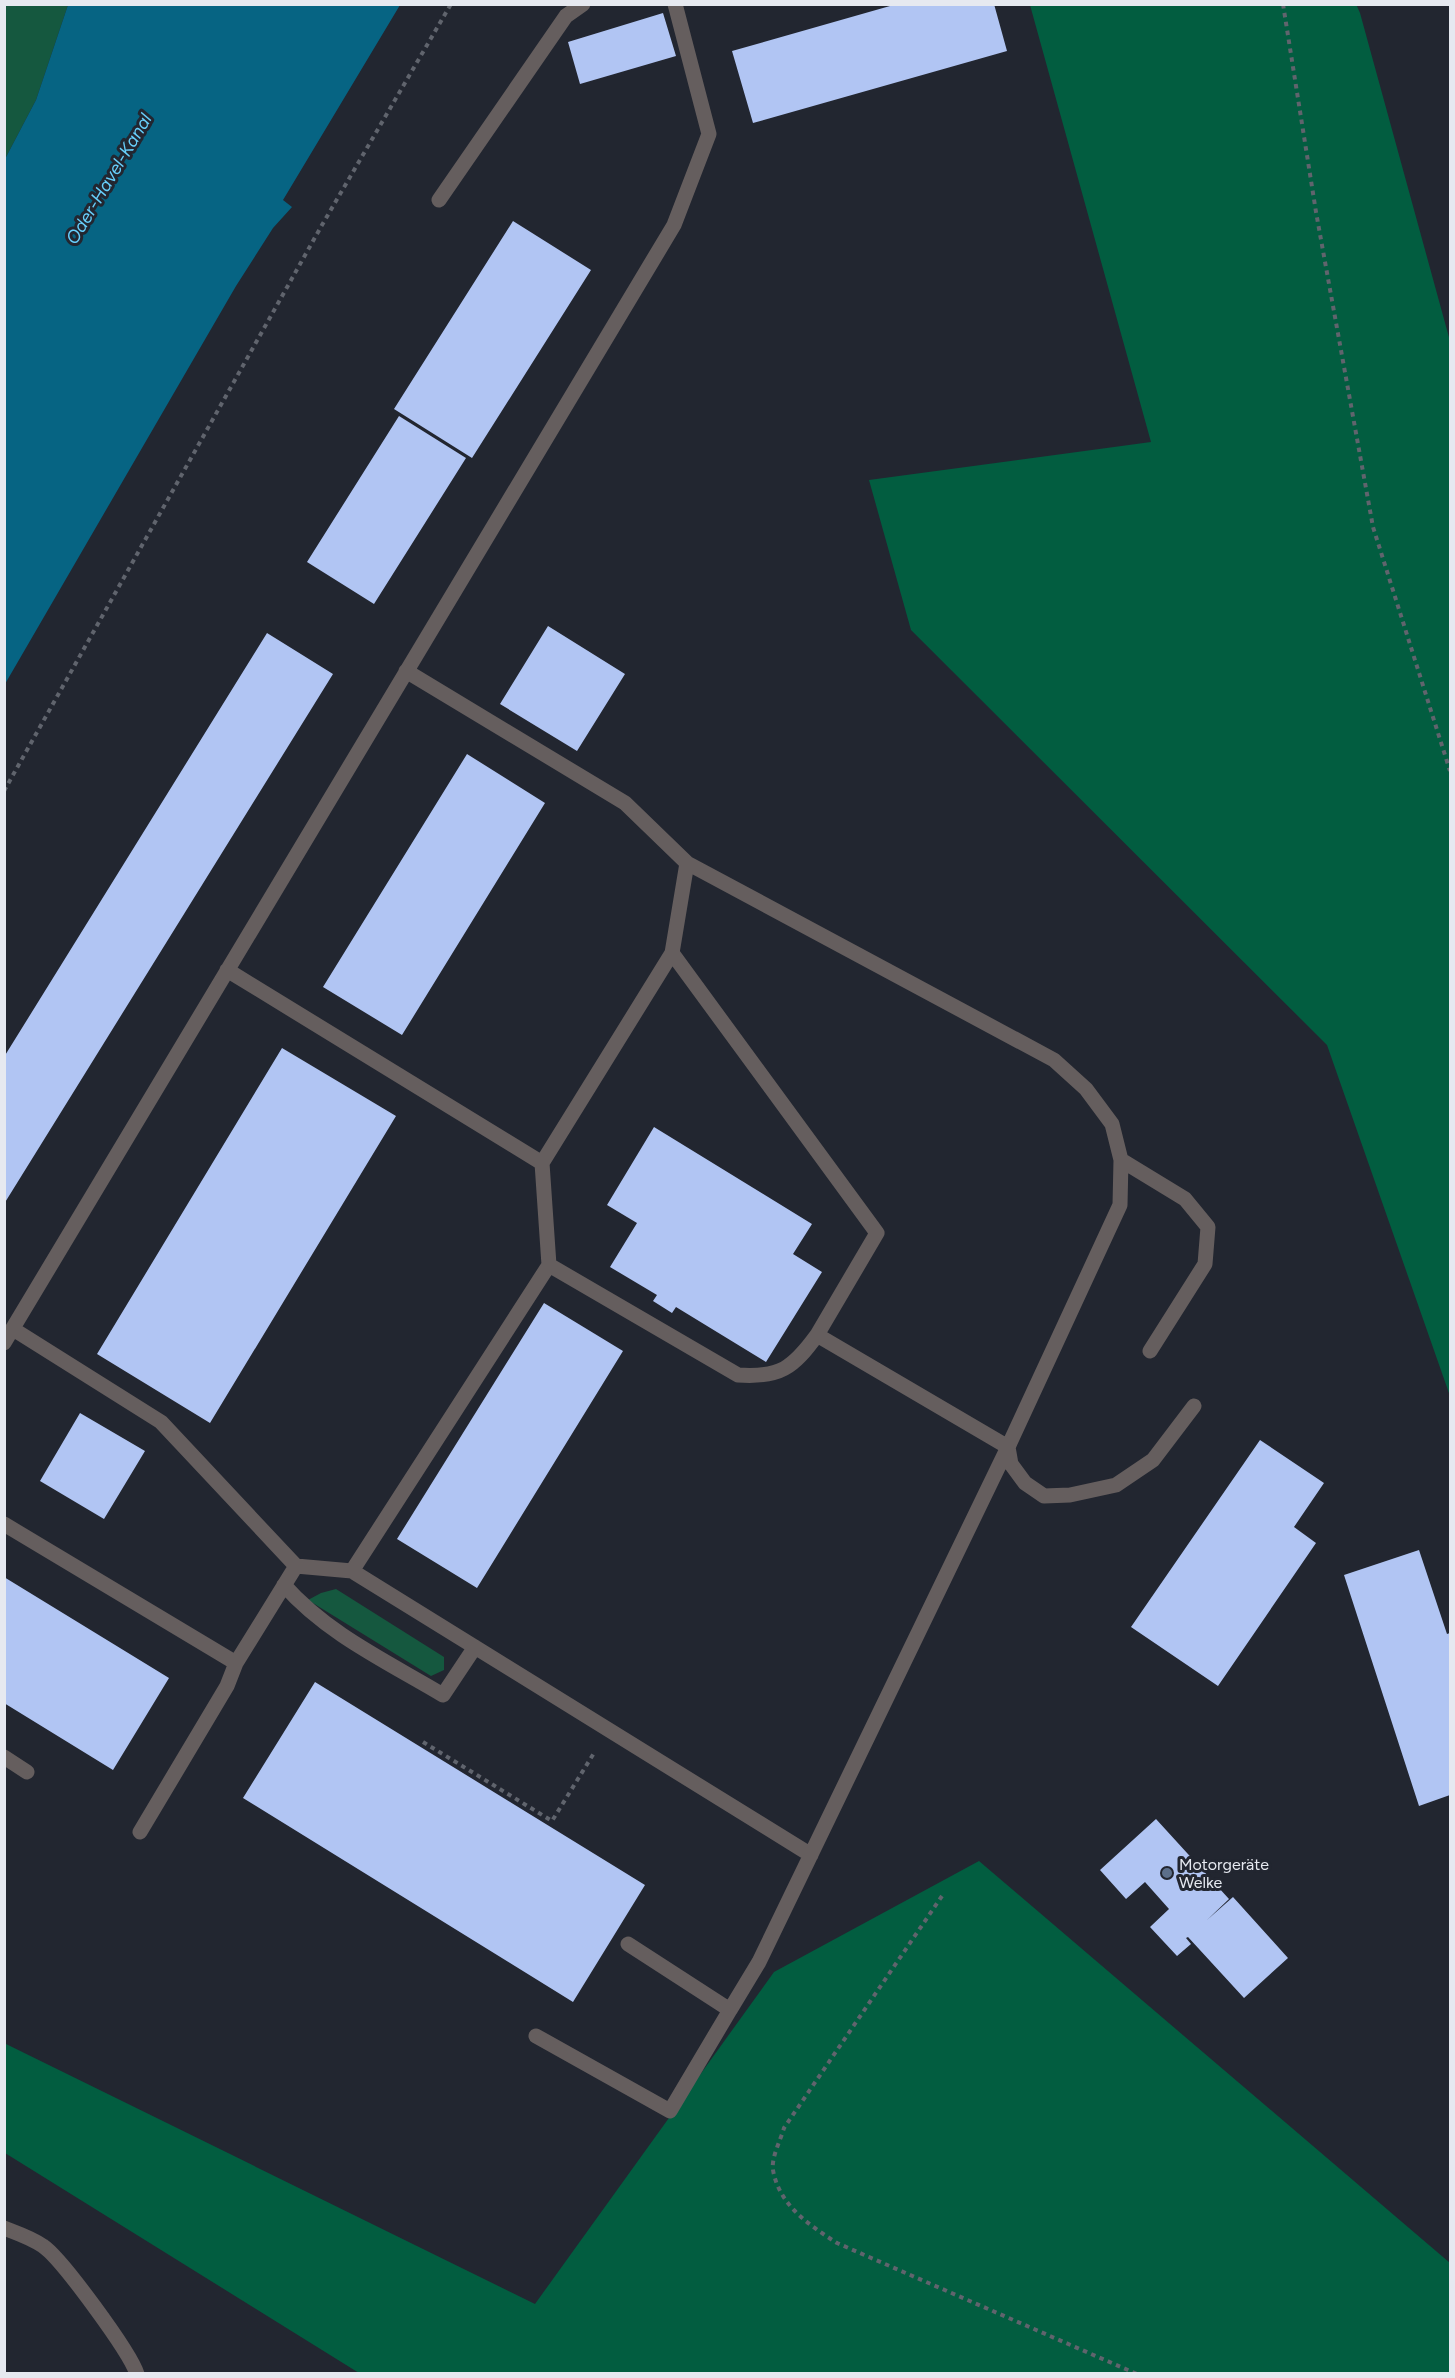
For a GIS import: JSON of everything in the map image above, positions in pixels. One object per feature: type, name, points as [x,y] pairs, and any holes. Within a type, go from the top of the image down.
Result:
[{"type":"lane","points":[[439,200],[566,16],[583,4]]},
{"type":"lane","points":[[4,1343],[674,225],[709,134],[675,4]]},
{"type":"lane","points":[[406,671],[625,803],[687,863],[1054,1060],[1086,1089],[1112,1124],[1121,1160],[1120,1205],[1008,1447],[759,1962],[670,2111],[536,2036]]},
{"type":"lane","points":[[352,1571],[549,1265],[542,1163],[672,953],[687,863]]},
{"type":"lane","points":[[549,1265],[738,1375],[761,1377],[783,1370],[802,1355],[817,1335],[877,1233],[672,953]]},
{"type":"lane","points":[[227,970],[542,1163]]},
{"type":"lane","points":[[1121,1160],[1185,1199],[1208,1227],[1205,1264],[1150,1351]]},
{"type":"lane","points":[[13,1329],[161,1422],[296,1566],[352,1571],[811,1855]]},
{"type":"lane","points":[[817,1335],[1008,1447],[1011,1464],[1026,1483],[1044,1496],[1070,1495],[1116,1485],[1153,1460],[1194,1406]]},
{"type":"lane","points":[[4,1524],[236,1663]]},
{"type":"lane","points":[[140,1832],[227,1686],[236,1663],[296,1566]]},
{"type":"lane","points":[[284,1585],[302,1604],[336,1631],[443,1695],[475,1647]]},
{"type":"lane","points":[[4,1757],[27,1772]]},
{"type":"lane","points":[[628,1944],[730,2010]]},
{"type":"lane","points":[[4,2228],[44,2246],[72,2278],[122,2344],[137,2373]]},
{"type":"path","points":[[4,791],[322,225],[451,4]]},
{"type":"path","points":[[1283,4],[1316,212],[1373,528],[1450,771]]},
{"type":"path","points":[[423,1742],[552,1821],[608,1729]]},
{"type":"path","points":[[942,1896],[784,2128],[773,2168],[785,2201],[808,2225],[837,2243],[1137,2373]]},
{"type":"green space","points":[[1356,4],[1360,13],[1450,341],[1450,1396],[1327,1045],[911,630],[869,480],[1151,442],[1030,5]]},
{"type":"green space","points":[[5,5],[68,5],[36,100],[5,159]]},
{"type":"green space","points":[[336,1589],[444,1657],[444,1670],[431,1676],[308,1600]]},
{"type":"green space","points":[[979,1861],[1450,2263],[1450,2373],[359,2373],[5,2153],[4,2043],[535,2304],[774,1972]]},
{"type":"water","name":"Oder-Havel-Kanal","points":[[68,5],[400,5],[283,200],[292,207],[273,228],[236,286],[5,684],[5,159],[36,100]]},
{"type":"building","points":[[897,4],[994,4],[1007,51],[753,123],[732,51]]},
{"type":"building","points":[[663,13],[676,56],[580,84],[568,42]]},
{"type":"building","points":[[513,221],[591,270],[472,458],[394,409]]},
{"type":"building","points":[[399,416],[466,458],[374,604],[307,562]]},
{"type":"building","points":[[548,626],[625,674],[577,751],[500,704]]},
{"type":"building","points":[[267,633],[333,674],[4,1204],[4,1057]]},
{"type":"building","points":[[467,754],[545,803],[402,1035],[323,987]]},
{"type":"building","points":[[282,1048],[396,1116],[210,1423],[97,1354]]},
{"type":"building","points":[[654,1127],[812,1224],[793,1254],[822,1272],[766,1362],[676,1307],[672,1313],[653,1301],[657,1295],[610,1267],[637,1223],[607,1205]]},
{"type":"building","points":[[544,1303],[623,1351],[477,1588],[397,1539]]},
{"type":"building","points":[[80,1413],[145,1451],[104,1519],[40,1481]]},
{"type":"building","points":[[1260,1440],[1324,1483],[1294,1527],[1316,1543],[1218,1686],[1131,1627]]},
{"type":"building","points":[[1419,1550],[1447,1634],[1450,1633],[1450,1795],[1419,1806],[1344,1575]]},
{"type":"building","points":[[4,1577],[169,1678],[113,1770],[4,1703]]},
{"type":"building","points":[[315,1682],[645,1885],[573,2002],[243,1798]]},
{"type":"building","points":[[1156,1819],[1229,1899],[1207,1920],[1233,1897],[1288,1958],[1244,1998],[1188,1937],[1186,1938],[1191,1944],[1177,1956],[1150,1927],[1169,1909],[1145,1882],[1126,1899],[1100,1870]]},
{"type":"place","name":"Motorgeräte Welke","points":[[1167,1873]]}]
